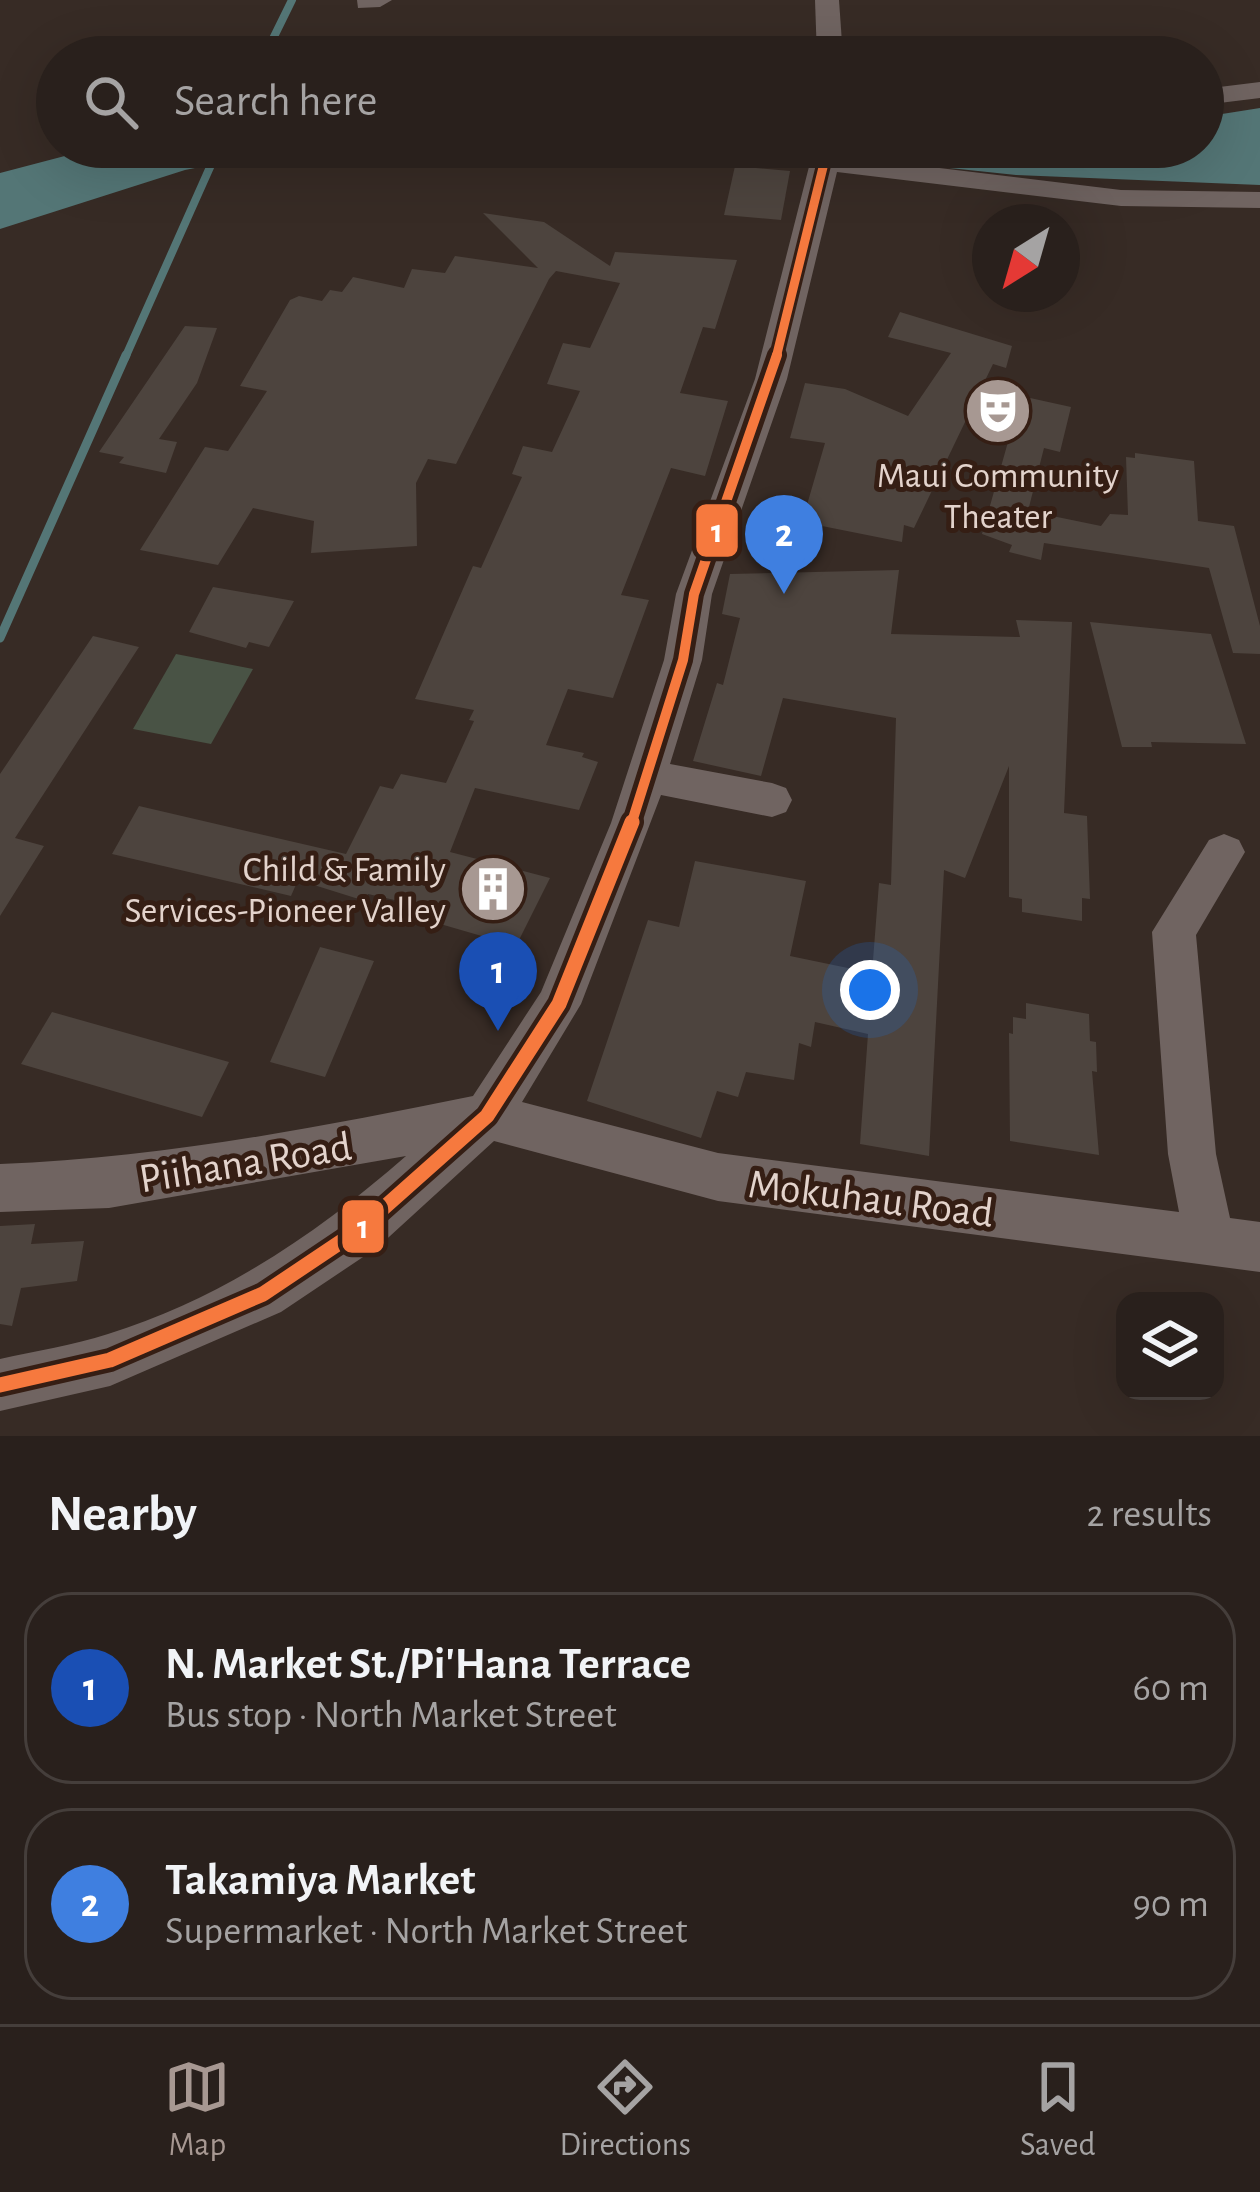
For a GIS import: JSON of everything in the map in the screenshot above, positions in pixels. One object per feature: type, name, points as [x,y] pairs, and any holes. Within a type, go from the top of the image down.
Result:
[{"type":"street","points":[[827,0],[829,36]]},
{"type":"street","points":[[1224,94],[1260,90]]},
{"type":"street","points":[[0,1384],[110,1360],[263,1294],[360,1229],[487,1116],[559,1004],[647,776],[683,660],[694,594],[771,379],[824,168]]},
{"type":"street","points":[[913,168],[1098,196],[1260,200]]},
{"type":"street","points":[[647,776],[772,800]]},
{"type":"street","points":[[1210,1241],[1192,1154],[1174,932],[1224,852]]},
{"type":"street","name":"Piihana Road","points":[[0,1188],[132,1180],[318,1151],[487,1116]]},
{"type":"street","name":"Mokuhau Road","points":[[487,1116],[718,1177],[1260,1247]]},
{"type":"green space","points":[[176,654],[253,669],[211,744],[133,729]]},
{"type":"water","points":[[1260,108],[1260,185],[950,168],[1224,168],[1224,114]]},
{"type":"water","points":[[36,164],[36,168],[195,168],[0,229],[0,173]]},
{"type":"building","points":[[735,168],[790,171],[781,220],[724,215]]},
{"type":"building","points":[[483,213],[544,222],[610,266],[615,252],[737,260],[715,329],[703,327],[680,393],[728,401],[705,476],[671,468],[621,595],[649,600],[613,698],[568,689],[546,745],[584,753],[582,757],[598,762],[579,810],[475,788],[450,852],[550,878],[516,946],[430,921],[434,909],[368,894],[365,901],[298,880],[291,896],[112,854],[139,806],[346,854],[380,786],[393,789],[401,774],[446,783],[474,721],[469,720],[474,710],[415,699],[473,566],[481,568],[522,477],[512,474],[523,446],[552,452],[580,391],[547,384],[563,343],[590,348],[620,283],[556,271],[549,279],[456,464],[428,459],[416,483],[417,546],[311,553],[314,521],[253,508],[218,565],[140,550],[205,447],[228,451],[267,391],[240,386],[290,300],[299,296],[322,301],[330,290],[342,292],[353,277],[404,288],[412,269],[445,273],[455,256],[538,268]]},
{"type":"building","points":[[900,312],[1012,346],[1006,368],[993,364],[914,528],[904,525],[902,542],[802,522],[825,443],[790,438],[805,383],[845,389],[908,416],[951,353],[888,337]]},
{"type":"building","points":[[185,326],[217,328],[197,383],[159,439],[177,442],[166,473],[119,463],[124,457],[99,452]]},
{"type":"building","points":[[1021,396],[1071,407],[1060,452],[1044,448],[1028,511],[1101,526],[1110,514],[1128,515],[1126,457],[1135,458],[1135,453],[1194,461],[1198,521],[1234,526],[1260,626],[1260,654],[1233,653],[1209,568],[1044,543],[1041,560],[1009,552],[1012,545],[982,534]]},
{"type":"building","points":[[899,570],[891,634],[1020,637],[1016,620],[1072,622],[1064,813],[1087,816],[1090,899],[1082,898],[1082,921],[1022,912],[1022,899],[1009,897],[1009,766],[965,878],[944,870],[929,1156],[860,1144],[868,1034],[815,1022],[811,1047],[799,1043],[794,1080],[746,1072],[738,1097],[717,1091],[701,1138],[587,1101],[648,920],[679,927],[695,861],[806,881],[790,956],[872,973],[879,883],[891,885],[896,718],[783,698],[761,776],[693,761],[717,683],[723,685],[740,618],[722,614],[730,574]]},
{"type":"building","points":[[213,587],[294,601],[269,647],[249,642],[246,648],[189,632]]},
{"type":"building","points":[[1090,622],[1211,634],[1246,744],[1151,742],[1152,747],[1122,747]]},
{"type":"building","points":[[93,636],[139,647],[15,838],[44,846],[0,916],[0,774]]},
{"type":"building","points":[[320,947],[374,961],[325,1077],[270,1062]]},
{"type":"building","points":[[1026,1003],[1089,1014],[1090,1041],[1096,1042],[1097,1072],[1092,1071],[1099,1155],[1010,1141],[1009,1033],[1013,1034],[1013,1017],[1026,1019]]},
{"type":"building","points":[[52,1012],[229,1062],[202,1117],[21,1064]]},
{"type":"building","points":[[35,1224],[31,1244],[84,1241],[77,1281],[21,1288],[12,1326],[0,1324],[0,1226]]},
{"type":"waterway","points":[[274,36],[292,0]]},
{"type":"waterway","points":[[125,358],[210,168]]},
{"type":"waterway","points":[[0,638],[126,355]]},
{"type":"transit line","name":"1","points":[[0,1385],[110,1360],[263,1294],[360,1229],[487,1116],[559,1004],[632,823],[683,660],[694,594],[771,379],[823,168]]},
{"type":"place","name":"Maui Community Theater","points":[[998,411]]},
{"type":"place","name":"Takamiya Market","points":[[784,594]]},
{"type":"place","name":"Child & Family Services-Pioneer Valley","points":[[493,889]]},
{"type":"place","name":"N. Market St./Pi'Hana Terrace","points":[[498,1031]]}]
